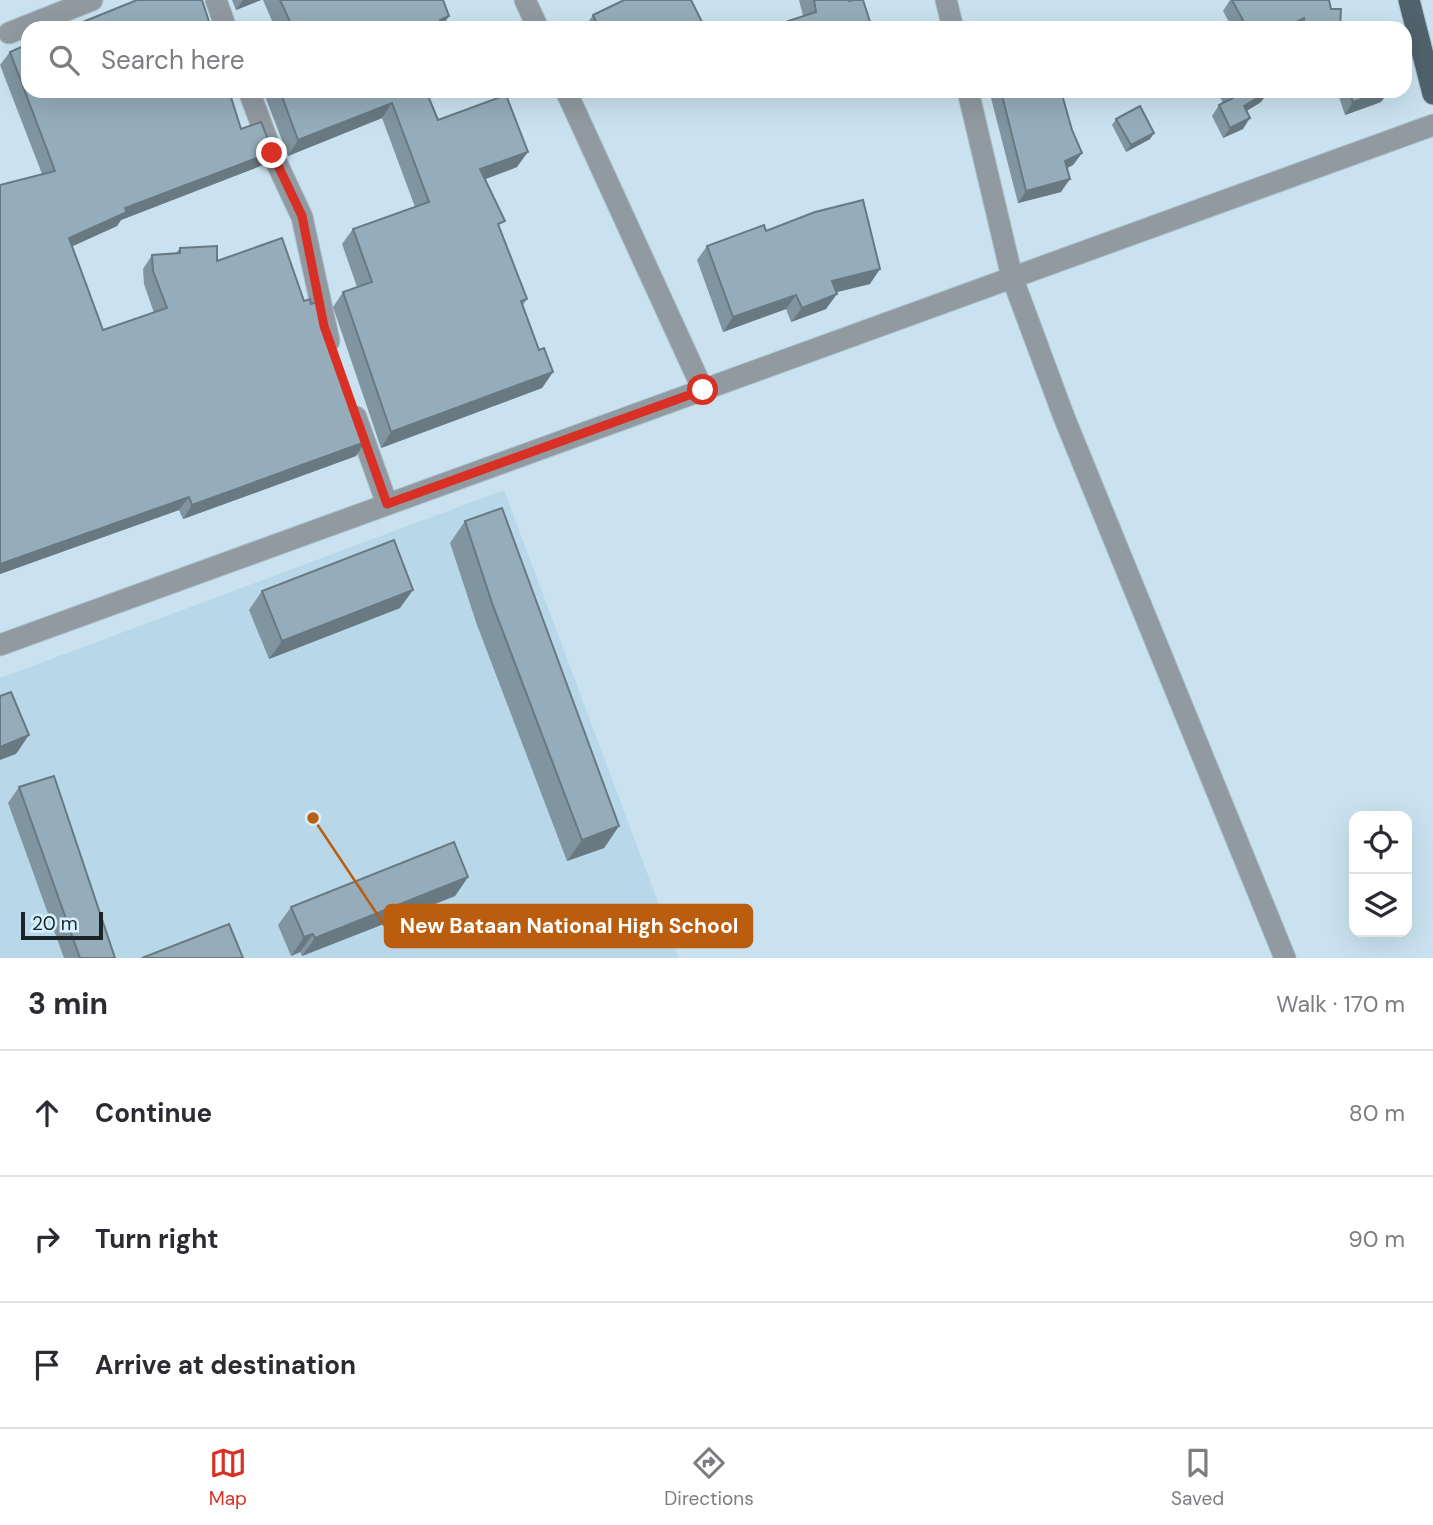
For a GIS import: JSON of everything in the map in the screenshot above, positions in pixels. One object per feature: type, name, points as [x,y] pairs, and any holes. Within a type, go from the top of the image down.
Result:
[{"type":"main road","points":[[1409,0],[1433,94]]},
{"type":"street","points":[[39,21],[92,0]]},
{"type":"street","points":[[216,0],[224,21]]},
{"type":"street","points":[[525,0],[535,21]]},
{"type":"street","points":[[946,0],[951,21]]},
{"type":"street","points":[[9,33],[21,28]]},
{"type":"street","points":[[252,98],[272,153],[302,216],[324,326],[337,364]]},
{"type":"street","points":[[569,98],[703,390]]},
{"type":"street","points":[[970,98],[1012,277],[1064,417],[1285,958]]},
{"type":"street","points":[[0,645],[1433,125]]},
{"type":"street","points":[[351,402],[387,504]]},
{"type":"shaded area","points":[[504,490],[679,958],[0,958],[0,678]]},
{"type":"building","points":[[137,0],[202,0],[209,21],[85,21]]},
{"type":"building","points":[[280,0],[443,0],[449,16],[440,21],[290,21]]},
{"type":"building","points":[[624,0],[691,0],[702,21],[596,21],[593,15]]},
{"type":"building","points":[[814,0],[863,0],[870,21],[788,21],[816,12]]},
{"type":"building","points":[[1232,0],[1329,0],[1331,9],[1341,9],[1340,21],[1304,21],[1304,18],[1298,21],[1243,21]]},
{"type":"building","points":[[21,47],[21,81],[10,52]]},
{"type":"building","points":[[27,98],[231,98],[241,129],[261,122],[273,152],[125,208],[127,212],[69,238],[103,330],[167,308],[153,271],[152,255],[180,253],[180,248],[217,246],[217,261],[282,238],[304,301],[310,299],[311,304],[317,302],[365,442],[192,505],[189,497],[0,564],[0,185],[55,171]]},
{"type":"building","points":[[283,98],[429,98],[438,120],[498,98],[507,98],[528,152],[480,169],[505,221],[498,224],[527,299],[521,301],[539,350],[544,348],[553,372],[391,432],[343,292],[372,282],[353,229],[429,202],[392,103],[298,140]]},
{"type":"building","points":[[1003,98],[1063,98],[1082,153],[1065,161],[1070,179],[1026,191]]},
{"type":"building","points":[[1233,98],[1258,98],[1244,106],[1250,118],[1230,128],[1219,105]]},
{"type":"building","points":[[1140,106],[1154,133],[1131,145],[1116,119]]},
{"type":"building","points":[[863,200],[880,269],[832,281],[837,294],[802,308],[796,295],[733,317],[707,246],[764,225],[766,231],[815,212]]},
{"type":"building","points":[[502,508],[619,826],[582,840],[492,603],[465,521]]},
{"type":"building","points":[[394,540],[413,590],[282,641],[262,591]]},
{"type":"building","points":[[11,692],[29,735],[0,747],[0,696]]},
{"type":"building","points":[[54,776],[115,958],[80,958],[19,787]]},
{"type":"building","points":[[454,842],[468,877],[315,938],[313,934],[304,937],[291,907]]},
{"type":"building","points":[[229,924],[243,958],[142,958]]},
{"type":"place","name":"New Bataan National High School","points":[[313,818]]},
{"type":"route","points":[[272,153],[302,216],[324,326],[387,504],[703,390]]}]
